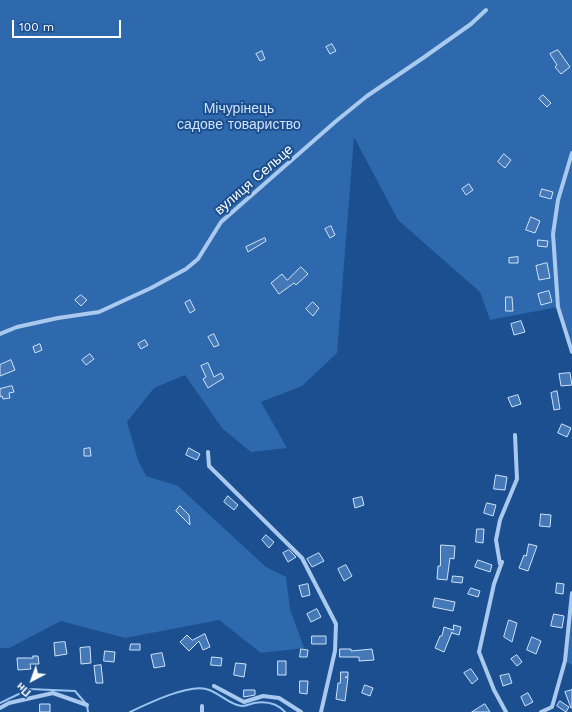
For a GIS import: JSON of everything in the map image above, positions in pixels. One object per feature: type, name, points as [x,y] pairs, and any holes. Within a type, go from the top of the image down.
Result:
[{"type":"street","name":"вулиця Сельце","points":[[0,334],[17,327],[58,318],[99,312],[151,288],[186,269],[198,258],[221,222],[335,122],[367,96],[471,24],[486,10]]},
{"type":"street","points":[[572,153],[558,200],[553,234],[558,307],[572,352]]},
{"type":"street","points":[[500,567],[496,540],[500,520],[517,479],[515,434]]},
{"type":"street","points":[[208,452],[209,466],[302,558],[336,624],[335,651],[321,712]]},
{"type":"street","points":[[502,562],[494,584],[479,652],[494,690],[506,712]]},
{"type":"street","points":[[541,712],[552,707],[565,661],[572,593]]},
{"type":"street","points":[[214,686],[244,702],[263,696],[279,698],[301,712]]},
{"type":"street","points":[[0,708],[9,703],[53,693],[87,705]]},
{"type":"street","points":[[202,706],[202,712]]},
{"type":"green space","name":"Мічурінець садове товариство","points":[[0,0],[572,0],[572,352],[558,307],[490,320],[480,292],[398,220],[354,137],[337,353],[302,386],[261,402],[287,448],[251,452],[222,428],[185,375],[154,388],[127,422],[138,460],[146,476],[178,486],[266,567],[286,577],[290,609],[304,648],[261,653],[219,620],[125,638],[61,621],[9,648],[0,648]]},
{"type":"green space","points":[[572,593],[572,665],[565,661]]},
{"type":"building","points":[[332,44],[336,51],[330,54],[326,47]]},
{"type":"building","points":[[558,50],[570,67],[561,74],[555,67],[557,65],[550,54]]},
{"type":"building","points":[[262,51],[265,59],[260,61],[256,54]]},
{"type":"building","points":[[543,95],[551,103],[547,107],[539,99]]},
{"type":"building","points":[[504,154],[511,160],[505,168],[498,162]]},
{"type":"building","points":[[469,184],[473,190],[466,195],[462,189]]},
{"type":"building","points":[[542,189],[553,192],[551,199],[540,196]]},
{"type":"building","points":[[531,217],[540,221],[535,233],[526,230]]},
{"type":"building","points":[[331,226],[335,235],[330,238],[325,229]]},
{"type":"building","points":[[265,238],[266,241],[248,252],[246,247]]},
{"type":"building","points":[[538,240],[548,241],[547,247],[538,246]]},
{"type":"building","points":[[518,257],[518,263],[509,263],[509,258]]},
{"type":"building","points":[[547,263],[550,278],[539,280],[536,266]]},
{"type":"building","points":[[301,267],[308,274],[296,285],[294,283],[279,294],[271,283],[282,274],[287,280]]},
{"type":"building","points":[[549,291],[552,302],[541,305],[538,294]]},
{"type":"building","points":[[81,295],[87,300],[81,306],[75,300]]},
{"type":"building","points":[[506,297],[512,297],[513,311],[506,311]]},
{"type":"building","points":[[190,300],[195,310],[190,313],[185,303]]},
{"type":"building","points":[[313,302],[319,308],[313,316],[306,309]]},
{"type":"building","points":[[521,321],[525,332],[514,335],[511,324]]},
{"type":"building","points":[[214,334],[219,345],[214,347],[208,337]]},
{"type":"building","points":[[145,340],[148,345],[141,349],[138,344]]},
{"type":"building","points":[[40,344],[42,350],[35,353],[33,347]]},
{"type":"building","points":[[90,354],[94,359],[86,365],[82,360]]},
{"type":"building","points":[[11,360],[15,370],[0,376],[0,365]]},
{"type":"building","points":[[208,363],[214,377],[221,373],[224,378],[208,388],[203,379],[206,377],[201,366]]},
{"type":"building","points":[[570,373],[572,385],[561,386],[559,374]]},
{"type":"building","points":[[12,386],[14,392],[9,393],[10,398],[3,399],[2,396],[0,397],[0,389]]},
{"type":"building","points":[[557,391],[560,409],[554,410],[551,393]]},
{"type":"building","points":[[518,395],[521,404],[512,407],[508,398]]},
{"type":"building","points":[[562,424],[571,428],[567,437],[558,433]]},
{"type":"building","points":[[90,448],[91,456],[84,456],[84,449]]},
{"type":"building","points":[[189,448],[200,454],[197,460],[186,455]]},
{"type":"building","points":[[496,475],[507,477],[505,490],[494,489]]},
{"type":"building","points":[[228,496],[238,505],[234,510],[224,502]]},
{"type":"building","points":[[362,497],[364,505],[355,508],[353,499]]},
{"type":"building","points":[[487,503],[496,505],[493,516],[484,513]]},
{"type":"building","points":[[180,506],[189,515],[190,525],[176,511]]},
{"type":"building","points":[[541,514],[551,515],[550,527],[540,526]]},
{"type":"building","points":[[477,529],[484,529],[483,543],[476,542]]},
{"type":"building","points":[[266,535],[274,542],[269,548],[262,540]]},
{"type":"building","points":[[529,544],[537,546],[528,571],[519,568],[524,555],[526,556]]},
{"type":"building","points":[[441,545],[455,546],[454,559],[450,558],[447,580],[437,579],[438,566],[440,566]]},
{"type":"building","points":[[289,550],[296,557],[288,562],[283,553]]},
{"type":"building","points":[[319,553],[324,561],[312,567],[307,559]]},
{"type":"building","points":[[478,560],[492,565],[490,572],[475,567]]},
{"type":"building","points":[[346,565],[352,576],[344,581],[338,569]]},
{"type":"building","points":[[453,576],[463,577],[462,583],[452,582]]},
{"type":"building","points":[[557,583],[564,584],[563,594],[556,593]]},
{"type":"building","points":[[308,584],[310,595],[302,597],[299,586]]},
{"type":"building","points":[[471,588],[480,591],[478,597],[468,594]]},
{"type":"building","points":[[435,598],[455,602],[453,611],[433,607]]},
{"type":"building","points":[[317,609],[321,617],[311,622],[307,614]]},
{"type":"building","points":[[554,614],[564,616],[562,628],[551,626]]},
{"type":"building","points":[[509,620],[517,623],[512,642],[504,637]]},
{"type":"building","points":[[454,625],[461,627],[459,635],[452,632],[444,652],[435,648],[440,636],[442,636],[444,627],[453,630]]},
{"type":"building","points":[[205,634],[210,647],[203,650],[199,641],[189,651],[180,642],[187,635],[192,640]]},
{"type":"building","points":[[312,636],[326,636],[326,644],[312,644]]},
{"type":"building","points":[[532,637],[541,641],[536,654],[527,650]]},
{"type":"building","points":[[65,642],[67,654],[55,656],[54,643]]},
{"type":"building","points":[[131,644],[140,644],[140,650],[130,650]]},
{"type":"building","points":[[90,647],[91,663],[81,664],[80,648]]},
{"type":"building","points":[[301,649],[308,650],[307,657],[300,657]]},
{"type":"building","points":[[340,649],[351,649],[351,651],[372,649],[374,660],[359,661],[359,657],[340,657]]},
{"type":"building","points":[[105,651],[115,652],[114,662],[104,661]]},
{"type":"building","points":[[162,653],[165,666],[154,668],[151,655]]},
{"type":"building","points":[[517,655],[522,662],[517,666],[511,659]]},
{"type":"building","points":[[33,656],[38,656],[39,664],[30,664],[31,669],[18,670],[17,658],[33,658]]},
{"type":"building","points":[[212,657],[222,658],[221,666],[211,665]]},
{"type":"building","points":[[278,661],[286,661],[286,675],[278,675]]},
{"type":"building","points":[[236,663],[246,664],[244,677],[234,675]]},
{"type":"building","points":[[101,665],[103,683],[96,683],[94,666]]},
{"type":"building","points":[[471,669],[478,679],[472,684],[464,673]]},
{"type":"building","points":[[341,672],[348,672],[348,677],[345,677],[348,678],[345,701],[336,699]]},
{"type":"building","points":[[509,674],[512,683],[503,686],[500,676]]},
{"type":"building","points":[[300,681],[308,681],[307,694],[300,693]]},
{"type":"building","points":[[365,685],[373,688],[370,696],[362,693]]},
{"type":"building","points":[[244,690],[255,690],[255,695],[244,697]]},
{"type":"building","points":[[572,690],[572,708],[571,708],[565,692]]},
{"type":"building","points":[[528,693],[533,702],[525,706],[521,697]]},
{"type":"building","points":[[560,701],[569,707],[566,712],[557,706]]},
{"type":"building","points":[[40,704],[50,704],[50,712],[40,712]]},
{"type":"building","points":[[485,704],[490,712],[472,712]]},
{"type":"waterway","points":[[130,712],[179,692],[198,688],[211,691],[237,705],[244,706],[263,702],[275,705],[285,712]]},
{"type":"waterway","points":[[0,703],[29,689],[75,691],[87,705],[88,712]]}]
